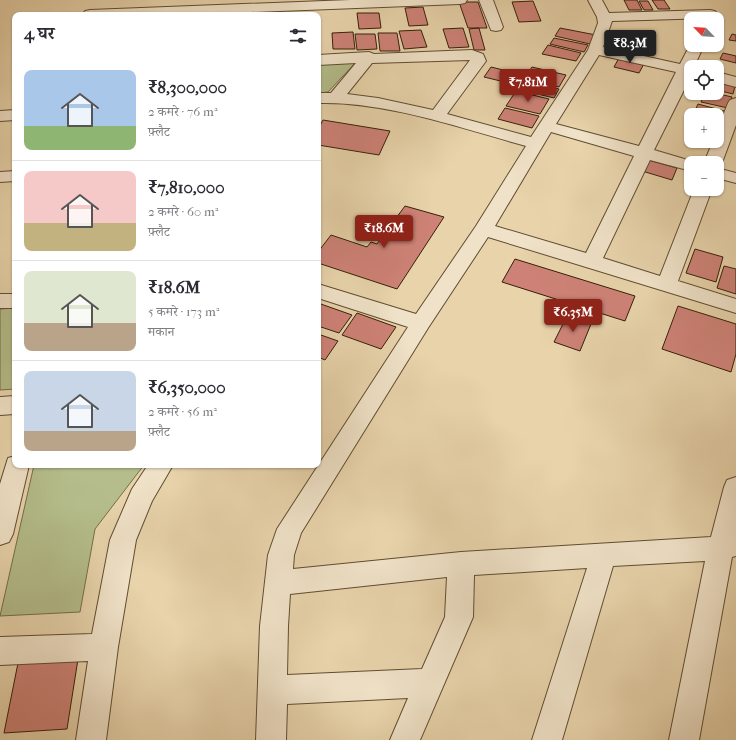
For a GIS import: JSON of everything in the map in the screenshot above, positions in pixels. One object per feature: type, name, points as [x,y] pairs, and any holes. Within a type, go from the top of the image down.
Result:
[{"type":"street","points":[[91,12],[94,0]]},
{"type":"street","points":[[225,12],[292,11],[460,0]]},
{"type":"street","points":[[486,0],[496,27]]},
{"type":"street","points":[[711,12],[717,0]]},
{"type":"street","points":[[271,740],[274,626],[281,555],[290,529],[421,323],[484,230],[540,135],[595,50],[604,29],[599,8],[684,14]]},
{"type":"street","points":[[595,50],[684,70]]},
{"type":"street","points":[[321,60],[369,57],[472,55],[478,57],[478,61],[437,116]]},
{"type":"street","points":[[336,98],[369,57]]},
{"type":"street","points":[[590,262],[684,79]]},
{"type":"street","points":[[724,79],[736,82]]},
{"type":"street","points":[[321,98],[376,102],[437,116],[645,154],[684,164]]},
{"type":"street","points":[[716,156],[736,104]]},
{"type":"street","points":[[0,116],[12,115]]},
{"type":"street","points":[[724,175],[736,178]]},
{"type":"street","points":[[0,177],[12,176]]},
{"type":"street","points":[[667,285],[700,196]]},
{"type":"street","points":[[484,230],[736,306]]},
{"type":"street","points":[[321,292],[421,323]]},
{"type":"street","points":[[0,301],[12,301]]},
{"type":"street","points":[[0,406],[12,405]]},
{"type":"street","points":[[0,534],[16,468]]},
{"type":"street","points":[[91,740],[104,647],[123,540],[141,496],[159,468]]},
{"type":"street","points":[[684,740],[728,547],[736,487]]},
{"type":"street","points":[[278,582],[461,564],[728,547]]},
{"type":"street","points":[[547,740],[604,554]]},
{"type":"street","points":[[405,740],[460,617],[461,564]]},
{"type":"street","points":[[0,651],[104,647]]},
{"type":"street","points":[[272,690],[430,683]]},
{"type":"green space","points":[[357,61],[328,92],[321,93],[321,62]]},
{"type":"green space","points":[[12,308],[12,389],[0,390],[0,309]]},
{"type":"green space","points":[[33,468],[142,468],[95,529],[80,612],[0,616]]},
{"type":"building","points":[[624,0],[637,0],[642,10],[629,10]]},
{"type":"building","points":[[652,0],[664,0],[670,9],[658,9]]},
{"type":"building","points":[[533,1],[541,21],[519,22],[512,2]]},
{"type":"building","points":[[639,1],[648,1],[653,10],[644,10]]},
{"type":"building","points":[[459,2],[478,2],[487,28],[468,28]]},
{"type":"building","points":[[423,7],[428,25],[409,26],[405,8]]},
{"type":"building","points":[[357,13],[379,13],[381,28],[359,29]]},
{"type":"building","points":[[463,28],[469,47],[449,48],[443,29]]},
{"type":"building","points":[[479,28],[485,50],[474,50],[469,29]]},
{"type":"building","points":[[560,28],[596,35],[590,44],[555,36]]},
{"type":"building","points":[[421,30],[427,47],[404,49],[399,31]]},
{"type":"building","points":[[353,32],[355,49],[333,49],[332,33]]},
{"type":"building","points":[[378,33],[397,33],[400,51],[380,51]]},
{"type":"building","points":[[355,34],[375,34],[377,49],[357,50]]},
{"type":"building","points":[[732,34],[736,35],[736,41],[729,40]]},
{"type":"building","points":[[554,38],[588,45],[584,52],[550,44]]},
{"type":"building","points":[[548,45],[581,53],[576,61],[542,54]]},
{"type":"building","points":[[723,53],[736,56],[736,63],[724,60],[720,59]]},
{"type":"building","points":[[620,56],[645,62],[639,73],[614,67]]},
{"type":"building","points":[[491,67],[520,74],[513,84],[484,77]]},
{"type":"building","points":[[532,67],[566,75],[559,87],[524,79]]},
{"type":"building","points":[[724,79],[736,82],[733,94],[724,92]]},
{"type":"building","points":[[523,81],[559,89],[554,98],[517,89]]},
{"type":"building","points":[[516,91],[549,99],[540,114],[506,106]]},
{"type":"building","points":[[724,95],[732,97],[728,108],[701,102],[702,100],[724,100]]},
{"type":"building","points":[[698,104],[713,108],[696,108]]},
{"type":"building","points":[[505,108],[539,116],[532,128],[498,119]]},
{"type":"building","points":[[724,111],[728,112],[724,122]]},
{"type":"building","points":[[323,120],[390,131],[379,155],[321,145],[321,124]]},
{"type":"building","points":[[648,160],[677,168],[672,180],[642,171]]},
{"type":"building","points":[[405,206],[444,217],[397,289],[321,264],[321,248],[331,235],[367,247],[371,242],[377,244]]},
{"type":"building","points":[[695,249],[723,257],[716,282],[686,273]]},
{"type":"building","points":[[515,259],[635,296],[625,321],[502,282]]},
{"type":"building","points":[[724,266],[736,269],[736,294],[717,288]]},
{"type":"building","points":[[321,304],[352,315],[339,333],[321,327]]},
{"type":"building","points":[[678,306],[736,324],[736,354],[731,372],[662,349]]},
{"type":"building","points":[[357,313],[396,327],[381,349],[342,335]]},
{"type":"building","points":[[567,316],[591,324],[580,351],[554,342]]},
{"type":"building","points":[[321,335],[338,341],[325,360],[321,358]]},
{"type":"building","points":[[78,659],[67,729],[4,733],[18,663]]}]
